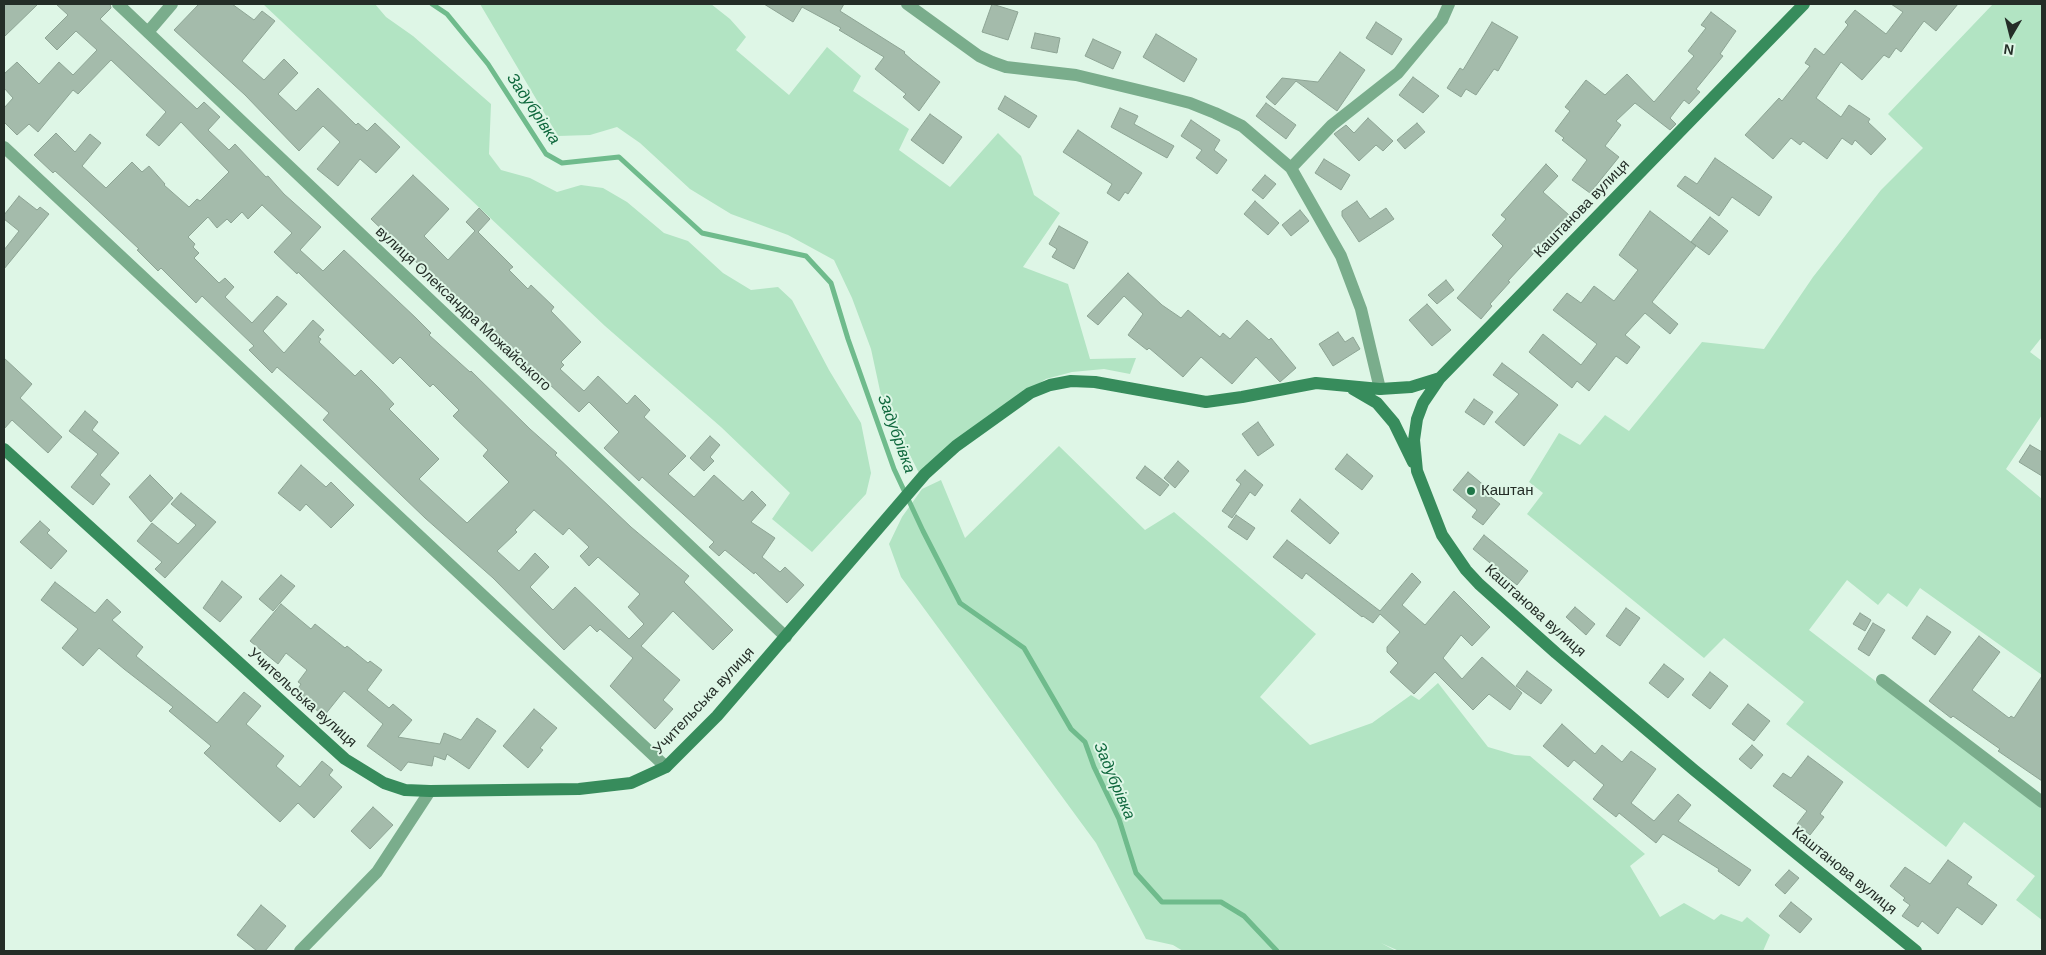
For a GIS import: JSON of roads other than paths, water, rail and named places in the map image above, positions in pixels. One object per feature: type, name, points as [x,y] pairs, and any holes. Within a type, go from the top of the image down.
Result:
[{"type":"main road","name":"Каштанова вулиця","points":[[1804,4],[1440,378],[1423,403],[1417,419],[1414,440],[1417,471],[1442,535],[1478,584],[1694,770],[1916,951]]},
{"type":"main road","name":"Учительська вулиця","points":[[4,449],[345,760],[384,783],[405,790],[579,789],[631,783],[666,767],[717,716],[925,474],[956,446],[1030,393],[1050,385],[1071,380],[1095,382],[1206,402],[1316,383],[1380,389],[1411,387],[1440,378]]},
{"type":"main road","points":[[1349,386],[1378,403],[1394,423],[1417,471]]},
{"type":"street","name":"вулиця Олександра Можайського","points":[[118,4],[786,637]]},
{"type":"street","points":[[148,32],[172,4]]},
{"type":"street","points":[[907,4],[979,56],[992,62],[1006,67],[1076,75],[1190,103],[1215,112],[1242,126],[1291,168],[1341,256],[1361,309],[1380,389]]},
{"type":"street","points":[[1291,168],[1332,125],[1398,73],[1442,20],[1449,4]]},
{"type":"street","points":[[4,148],[666,767]]},
{"type":"street","points":[[1882,680],[2042,802]]},
{"type":"street","points":[[300,951],[377,872],[430,791]]},
{"type":"waterway","name":"Задубрівка","points":[[432,4],[447,14],[488,64],[546,154],[562,163],[619,157],[702,233],[806,256],[831,283],[848,339],[894,469],[960,603],[1024,648],[1071,729],[1085,742],[1094,767],[1119,819],[1136,873],[1162,902],[1221,902],[1244,916],[1277,951]]},
{"type":"place","name":"Каштан","points":[[1471,491]]}]
